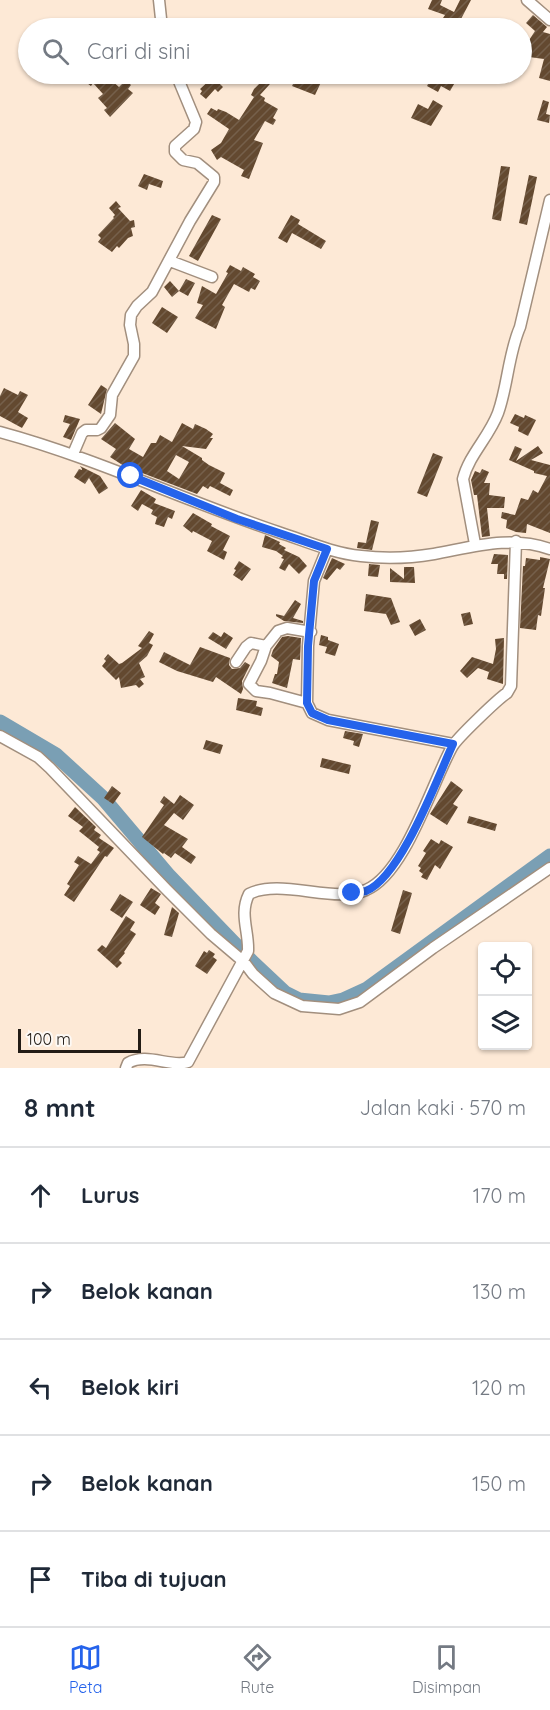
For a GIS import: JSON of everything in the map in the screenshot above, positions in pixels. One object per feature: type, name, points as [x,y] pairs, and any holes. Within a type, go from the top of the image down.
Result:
[{"type":"street","points":[[159,0],[161,18]]},
{"type":"street","points":[[527,0],[550,20]]},
{"type":"street","points":[[73,454],[82,433],[86,430],[102,428],[110,414],[112,395],[134,356],[135,344],[130,325],[131,315],[136,306],[152,292],[215,180],[203,167],[181,158],[175,152],[175,147],[194,129],[196,122],[180,84]]},
{"type":"street","points":[[475,544],[463,479],[497,415],[512,346],[520,327],[550,201]]},
{"type":"street","points":[[170,261],[212,277]]},
{"type":"street","points":[[0,432],[73,454],[237,519],[327,549],[361,556],[400,558],[433,554],[475,544],[516,541],[550,549]]},
{"type":"street","points":[[126,1068],[128,1063],[138,1059],[176,1065],[188,1062],[246,957],[249,941],[243,912],[249,894],[257,890],[271,889],[352,893],[366,891],[379,882],[398,859],[453,744],[507,693],[511,686],[516,541]]},
{"type":"street","points":[[327,549],[314,581],[308,646],[307,703],[312,713],[328,720],[453,744]]},
{"type":"street","points":[[307,703],[256,691],[249,684],[266,646],[282,629],[311,632]]},
{"type":"street","points":[[236,662],[251,643],[266,646]]},
{"type":"street","points":[[0,736],[38,757],[64,780],[166,890],[212,934],[246,957],[263,983],[286,1000],[302,1006],[339,1009],[360,1002],[433,948],[550,868]]},
{"type":"building","points":[[432,0],[442,0],[440,5],[454,12],[460,0],[471,0],[462,18],[443,18],[445,15],[428,9]]},
{"type":"building","points":[[533,15],[547,27],[543,32],[550,34],[550,81],[539,78],[544,59],[532,57],[532,36],[535,31],[532,28],[530,18]]},
{"type":"building","points":[[94,84],[116,84],[119,87],[122,84],[130,84],[128,89],[133,93],[110,117],[104,110],[107,108],[98,98],[103,94]]},
{"type":"building","points":[[205,84],[220,84],[223,87],[218,92],[215,89],[206,99],[200,94],[202,91],[200,89]]},
{"type":"building","points":[[259,84],[270,84],[260,95],[265,98],[264,101],[278,109],[273,118],[276,120],[273,125],[265,121],[254,140],[263,143],[249,179],[241,176],[244,170],[221,157],[217,160],[211,150],[221,143],[229,129],[207,114],[211,108],[217,111],[218,109],[239,120],[254,97],[251,95]]},
{"type":"building","points":[[293,84],[320,84],[315,95],[292,86]]},
{"type":"building","points":[[428,84],[454,84],[450,91],[441,86],[438,92],[427,86]]},
{"type":"building","points":[[433,100],[443,106],[431,126],[411,118],[418,104],[428,109]]},
{"type":"building","points":[[543,100],[549,102],[546,114],[550,115],[549,123],[537,120]]},
{"type":"building","points":[[501,166],[510,167],[501,221],[492,219]]},
{"type":"building","points":[[144,174],[163,181],[161,188],[149,184],[147,190],[138,186]]},
{"type":"building","points":[[529,175],[537,177],[527,225],[519,223]]},
{"type":"building","points":[[116,201],[121,207],[118,208],[130,221],[134,220],[135,227],[131,228],[133,236],[112,252],[98,242],[101,238],[98,235],[114,218],[115,215],[109,208]]},
{"type":"building","points":[[212,215],[221,219],[198,261],[189,256]]},
{"type":"building","points":[[291,215],[300,220],[298,224],[326,241],[321,249],[292,233],[287,243],[278,238]]},
{"type":"building","points":[[230,265],[241,271],[243,267],[255,274],[253,277],[260,281],[255,290],[251,288],[249,292],[234,284],[222,305],[225,307],[216,329],[195,318],[203,305],[197,303],[202,286],[216,294]]},
{"type":"building","points":[[186,279],[195,283],[188,296],[179,291]]},
{"type":"building","points":[[170,281],[179,291],[172,297],[164,287]]},
{"type":"building","points":[[162,307],[178,317],[167,333],[152,323]]},
{"type":"building","points":[[101,385],[107,389],[101,414],[88,405]]},
{"type":"building","points":[[4,388],[18,395],[20,391],[28,395],[18,412],[28,418],[22,428],[0,416],[0,396]]},
{"type":"building","points":[[515,414],[536,420],[528,436],[518,431],[519,427],[510,423]]},
{"type":"building","points":[[65,415],[80,419],[71,440],[63,437],[70,424],[63,422]]},
{"type":"building","points":[[115,423],[135,439],[129,449],[143,457],[151,443],[156,443],[160,435],[172,442],[182,423],[193,429],[195,424],[213,434],[210,438],[213,438],[206,449],[182,446],[225,473],[220,483],[233,490],[230,496],[210,486],[208,489],[203,486],[197,494],[124,466],[110,457],[116,449],[101,439]],"holes":[[[176,455],[189,462],[179,479],[167,471]]]},
{"type":"building","points":[[515,446],[522,449],[516,461],[538,446],[543,453],[531,460],[550,465],[550,533],[527,524],[526,533],[516,532],[506,528],[507,520],[501,518],[502,512],[515,515],[521,498],[528,500],[533,490],[538,493],[547,476],[534,473],[509,460]]},
{"type":"building","points":[[433,453],[443,457],[427,497],[417,493]]},
{"type":"building","points":[[80,466],[100,476],[108,488],[99,494],[89,478],[85,484],[74,477],[79,469],[82,470]]},
{"type":"building","points":[[482,469],[489,472],[484,483],[490,483],[489,495],[505,497],[504,508],[487,508],[490,536],[482,537],[477,495],[474,495],[471,480],[475,471],[480,473]]},
{"type":"building","points":[[141,490],[156,499],[154,503],[175,511],[172,519],[168,517],[164,527],[155,524],[157,517],[151,514],[153,510],[142,504],[138,511],[131,506]]},
{"type":"building","points":[[193,513],[230,536],[223,550],[227,552],[224,560],[207,551],[212,541],[193,531],[192,533],[183,526]]},
{"type":"building","points":[[371,520],[379,522],[372,550],[357,548],[358,542],[366,543]]},
{"type":"building","points":[[265,535],[280,542],[279,544],[286,548],[284,550],[299,557],[307,566],[299,574],[289,564],[285,571],[279,568],[284,559],[281,558],[283,556],[276,551],[262,547]]},
{"type":"building","points":[[494,554],[508,555],[507,579],[504,579],[504,574],[497,574],[498,564],[491,564]]},
{"type":"building","points":[[540,557],[550,559],[543,588],[545,588],[541,616],[538,615],[536,630],[520,628],[523,566],[525,566],[526,558],[540,560]]},
{"type":"building","points":[[332,558],[345,564],[340,570],[337,568],[327,580],[323,578]]},
{"type":"building","points":[[239,561],[251,569],[242,581],[233,575]]},
{"type":"building","points":[[369,564],[380,565],[378,577],[368,576]]},
{"type":"building","points":[[404,567],[414,567],[415,583],[390,582],[390,568],[404,579]]},
{"type":"building","points":[[366,594],[391,598],[400,622],[391,625],[386,614],[364,611]]},
{"type":"building","points":[[295,600],[301,604],[293,618],[303,623],[284,621],[276,616],[276,614],[284,616]]},
{"type":"building","points":[[470,612],[473,624],[464,626],[461,614]]},
{"type":"building","points":[[420,619],[426,630],[415,636],[409,625]]},
{"type":"building","points":[[149,631],[154,634],[149,643],[153,645],[147,656],[139,663],[145,677],[140,679],[144,684],[139,688],[136,685],[121,688],[119,677],[116,680],[102,666],[106,661],[104,659],[108,654],[119,664],[122,663],[142,648],[138,646]]},
{"type":"building","points":[[213,632],[221,637],[224,632],[233,638],[226,649],[208,638]]},
{"type":"building","points":[[321,635],[339,644],[335,656],[325,653],[327,647],[319,645]]},
{"type":"building","points":[[282,637],[301,638],[300,660],[293,659],[287,688],[272,683],[277,674],[279,662],[271,656]]},
{"type":"building","points":[[504,638],[503,684],[487,679],[489,672],[478,668],[467,678],[460,671],[472,657],[493,664],[495,639]]},
{"type":"building","points":[[200,647],[230,658],[229,665],[232,669],[240,668],[245,662],[250,665],[242,681],[241,694],[216,677],[213,682],[177,671],[159,662],[164,652],[190,665]]},
{"type":"building","points":[[238,698],[257,701],[256,706],[263,708],[261,716],[236,710]]},
{"type":"building","points":[[345,731],[363,734],[359,747],[353,745],[354,741],[343,738]]},
{"type":"building","points":[[206,740],[223,745],[220,754],[203,749]]},
{"type":"building","points":[[322,758],[351,765],[349,774],[320,767]]},
{"type":"building","points":[[451,781],[463,790],[453,804],[458,807],[447,825],[430,814]]},
{"type":"building","points":[[112,786],[121,793],[113,804],[104,798]]},
{"type":"building","points":[[180,795],[194,805],[183,820],[174,813],[164,825],[188,839],[182,847],[196,857],[191,864],[175,853],[171,858],[163,854],[142,837],[164,805],[160,802],[164,796],[174,804]]},
{"type":"building","points":[[75,807],[96,827],[94,830],[101,835],[99,838],[114,848],[107,857],[105,856],[74,902],[64,895],[70,886],[67,884],[79,865],[74,862],[78,856],[91,864],[100,852],[97,850],[99,847],[79,831],[83,827],[68,816]]},
{"type":"building","points":[[469,816],[497,824],[495,831],[467,823]]},
{"type":"building","points":[[431,839],[439,844],[441,840],[453,847],[440,869],[435,865],[427,880],[421,877],[423,874],[419,871],[421,868],[418,866],[426,853],[423,851]]},
{"type":"building","points":[[151,888],[161,894],[155,903],[160,907],[155,915],[140,905]]},
{"type":"building","points":[[403,890],[412,893],[400,934],[391,931]]},
{"type":"building","points":[[120,894],[133,902],[122,918],[110,910]]},
{"type":"building","points":[[172,907],[179,913],[172,937],[164,935]]},
{"type":"building","points":[[126,916],[135,922],[130,930],[136,934],[119,960],[122,963],[117,968],[97,950],[102,945],[106,948]]},
{"type":"building","points":[[209,950],[215,954],[213,957],[217,960],[207,974],[195,966],[204,951],[207,953]]},
{"type":"waterway","points":[[0,722],[56,755],[103,798],[169,876],[252,962],[285,993],[299,1000],[329,1003],[343,1000],[367,989],[550,856]]},
{"type":"route","points":[[131,476],[237,519],[327,549],[314,581],[308,646],[308,709],[328,720],[453,744],[420,818],[398,859],[379,882],[366,891],[352,893]]}]
